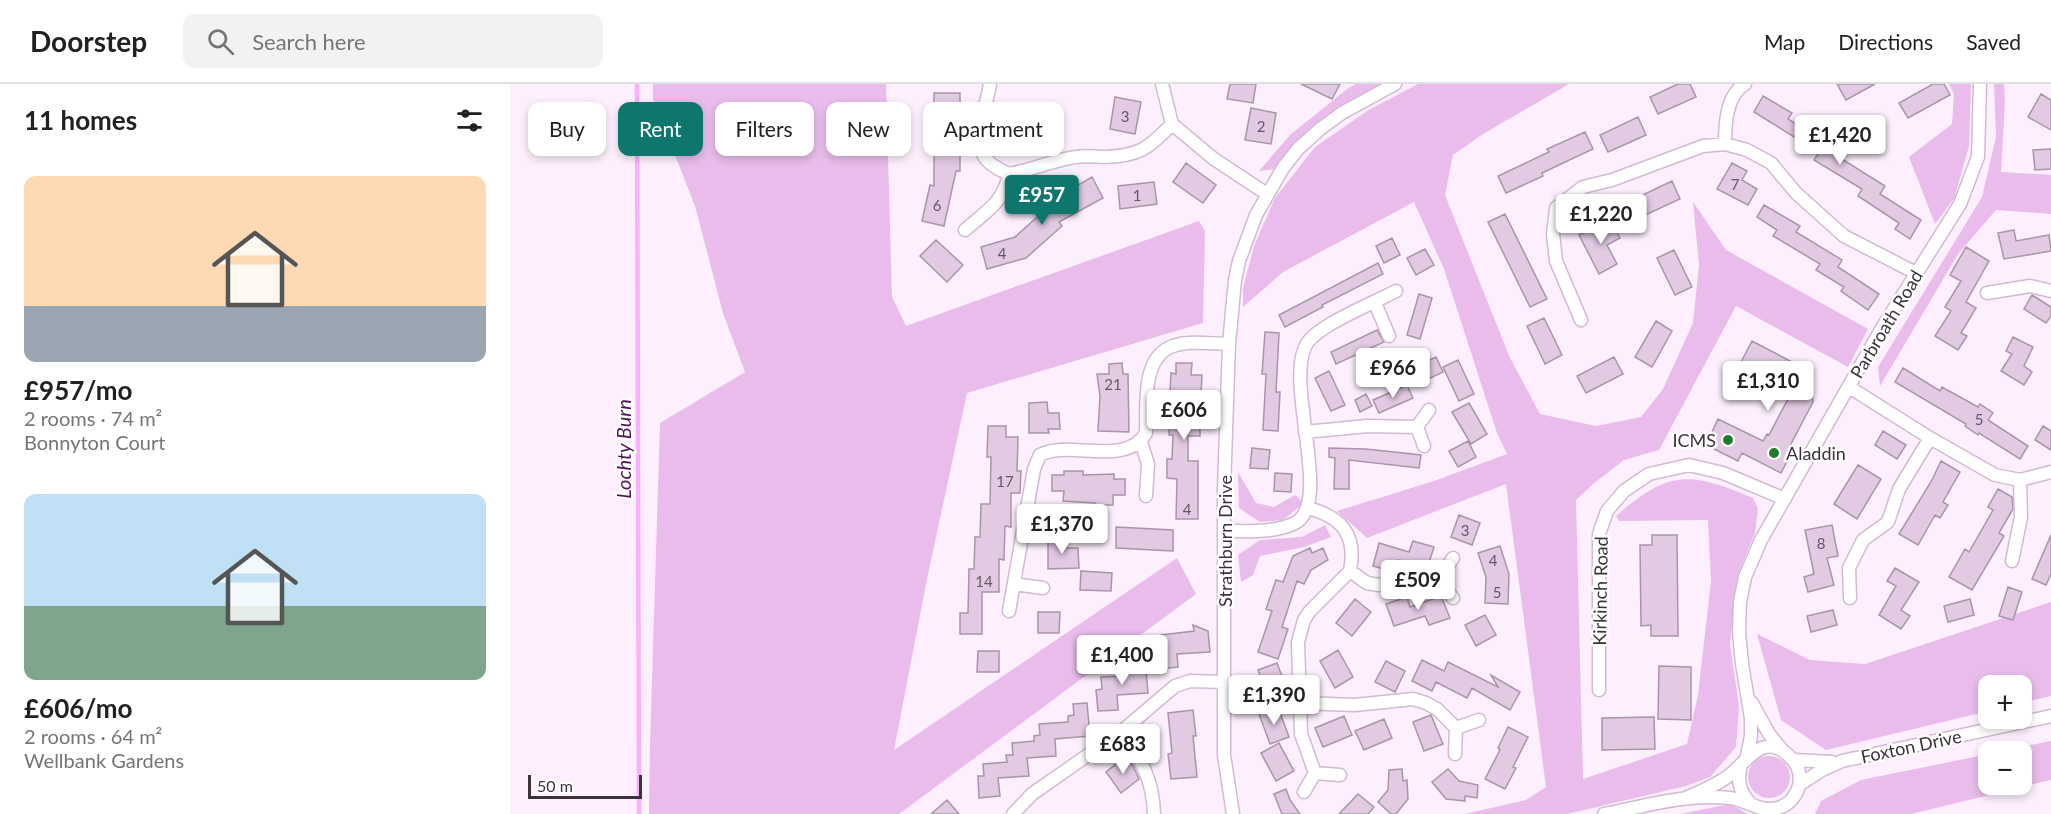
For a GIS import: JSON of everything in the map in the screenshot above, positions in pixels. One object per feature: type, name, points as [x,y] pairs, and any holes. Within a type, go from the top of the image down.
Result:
[{"type":"street","points":[[990,84],[980,132],[983,155],[989,162],[1009,174],[1079,156],[1124,156],[1152,144],[1172,124]]},
{"type":"street","points":[[1162,84],[1172,124],[1214,159],[1267,194]]},
{"type":"street","name":"Strathburn Drive","points":[[1233,814],[1224,754],[1224,489],[1229,344],[1239,261],[1256,214],[1283,168],[1298,149],[1342,113],[1395,84]]},
{"type":"street","points":[[1725,144],[1725,122],[1737,89],[1745,84]]},
{"type":"street","name":"Parbroath Road","points":[[1744,761],[1750,736],[1751,718],[1739,632],[1740,602],[1745,577],[1752,559],[1849,387],[1916,273],[1960,204],[1978,158],[1980,84]]},
{"type":"street","points":[[1581,320],[1556,261],[1552,234],[1556,208],[1583,187],[1612,180],[1702,146],[1725,144],[1747,150],[1771,163],[1796,193],[1844,236],[1916,273]]},
{"type":"street","points":[[965,230],[1001,198],[1009,174]]},
{"type":"street","points":[[1987,293],[2030,286],[2051,291]]},
{"type":"street","points":[[1225,531],[1264,531],[1295,524],[1308,508],[1310,478],[1299,384],[1301,362],[1306,345],[1317,333],[1396,291]]},
{"type":"street","points":[[1375,303],[1389,336]]},
{"type":"street","points":[[1009,611],[1034,469],[1040,455],[1053,450],[1089,452],[1133,447],[1141,442],[1146,433],[1149,373],[1153,362],[1162,351],[1191,343],[1229,344]]},
{"type":"street","points":[[1849,387],[1930,438],[1995,475],[2020,480],[2051,472]]},
{"type":"street","points":[[1417,427],[1429,410]]},
{"type":"street","points":[[1305,432],[1368,426],[1417,427]]},
{"type":"street","points":[[1417,427],[1424,446]]},
{"type":"street","points":[[1850,598],[1849,568],[1853,559],[1863,540],[1888,522],[1899,489],[1930,438]]},
{"type":"street","points":[[1141,442],[1148,464],[1146,496]]},
{"type":"street","name":"Kirkinch Road","points":[[1599,690],[1599,534],[1607,511],[1624,491],[1649,474],[1689,465],[1724,473],[1785,500]]},
{"type":"street","points":[[2012,561],[2022,517],[2020,480]]},
{"type":"street","points":[[1304,792],[1315,773],[1301,734],[1298,642],[1304,620],[1315,605],[1350,572],[1352,550],[1350,537],[1334,518],[1308,508]]},
{"type":"street","points":[[1439,580],[1453,558]]},
{"type":"street","points":[[1350,572],[1367,583],[1378,585],[1439,580]]},
{"type":"street","points":[[1439,580],[1453,598]]},
{"type":"street","points":[[1014,584],[1043,588]]},
{"type":"street","points":[[1013,814],[1032,794],[1121,732],[1175,686],[1190,681],[1225,682]]},
{"type":"street","name":"Parbroath Road","points":[[1747,694],[1769,734],[1783,751]]},
{"type":"street","points":[[1301,703],[1355,705],[1413,699],[1426,703],[1456,728],[1455,754]]},
{"type":"street","name":"Foxton Drive","points":[[1799,785],[1821,770],[1842,761],[2051,716]]},
{"type":"street","points":[[1456,728],[1479,720]]},
{"type":"street","points":[[1121,732],[1144,766],[1153,795],[1154,814]]},
{"type":"street","points":[[1686,798],[1728,777],[1756,750],[1766,747],[1783,751],[1794,760],[1799,770],[1799,785],[1789,814]]},
{"type":"street","name":"Foxton Drive","points":[[1794,760],[1842,761]]},
{"type":"street","points":[[1744,761],[1738,775],[1739,786],[1743,795],[1757,808]]},
{"type":"street","points":[[1315,773],[1340,775]]},
{"type":"street","points":[[1604,814],[1686,798],[1711,796],[1734,798],[1767,810],[1786,804],[1794,798]]},
{"type":"shaded area","points":[[653,84],[886,84],[887,102],[826,102],[826,156],[888,156],[892,297],[906,326],[1199,221],[1205,231],[1203,323],[967,393],[927,579],[894,750],[1177,558],[1196,594],[899,814],[649,814],[660,423],[745,372],[723,313],[695,206],[675,156],[703,156],[703,102],[654,102]]},
{"type":"shaded area","points":[[1356,84],[1395,84],[1342,113],[1283,168],[1259,171],[1290,135]]},
{"type":"shaded area","points":[[1418,84],[1569,84],[1483,134],[1453,155],[1445,195],[1510,358],[1540,414],[1596,426],[1641,417],[1663,389],[1693,323],[1699,265],[1693,202],[1726,250],[1868,329],[1848,367],[1736,306],[1659,450],[1624,460],[1576,500],[1583,779],[1687,744],[1698,695],[1711,581],[1708,520],[1619,521],[1616,516],[1651,490],[1680,480],[1712,483],[1753,498],[1758,509],[1755,533],[1738,574],[1730,644],[1739,706],[1736,747],[1710,777],[1686,786],[1567,814],[1465,814],[1526,800],[1546,787],[1506,484],[1367,538],[1337,511],[1434,481],[1507,454],[1497,433],[1444,269],[1414,202],[1283,272],[1243,307],[1243,288],[1254,246],[1275,198],[1315,147],[1367,111]]},
{"type":"shaded area","points":[[1949,84],[1971,84],[1969,146],[1954,199],[1935,224],[1909,157],[1952,124],[1954,94]]},
{"type":"shaded area","points":[[1994,84],[2004,84],[2001,172],[2051,175],[2051,214],[1996,210],[1958,254],[1880,386],[1878,367],[1982,197],[1996,137]]},
{"type":"shaded area","points":[[1238,472],[1256,503],[1274,507],[1295,495],[1304,503],[1283,520],[1260,522],[1239,508]]},
{"type":"shaded area","points":[[1325,525],[1331,537],[1304,547],[1260,556],[1253,575],[1241,582],[1238,555],[1260,540],[1302,537]]},
{"type":"shaded area","points":[[2051,602],[2051,696],[2032,701],[2032,675],[1978,675],[1978,714],[1826,750],[1781,720],[1757,634],[1810,660],[1865,664]]},
{"type":"shaded area","points":[[2051,741],[2051,780],[2032,785],[2032,745]]},
{"type":"shaded area","points":[[1769,756],[1777,757],[1784,762],[1789,769],[1789,785],[1784,792],[1777,797],[1769,798],[1761,797],[1754,792],[1749,785],[1748,777],[1749,769],[1754,762],[1761,757]]},
{"type":"shaded area","points":[[1978,756],[1978,795],[1989,795],[1911,814],[1815,814],[1821,801],[1861,780]]},
{"type":"shaded area","points":[[1730,804],[1748,814],[1680,814]]},
{"type":"building","points":[[1230,84],[1256,84],[1253,103],[1227,99]]},
{"type":"building","points":[[1301,84],[1340,84],[1332,99]]},
{"type":"building","points":[[1678,84],[1690,84],[1696,97],[1658,114],[1650,97]]},
{"type":"building","points":[[1837,84],[1875,84],[1846,100]]},
{"type":"building","points":[[1933,84],[1944,84],[1950,95],[1908,118],[1899,103]]},
{"type":"building","points":[[934,93],[960,93],[960,102],[934,102]]},
{"type":"building","points":[[2041,94],[2051,100],[2051,130],[2028,117]]},
{"type":"building","points":[[1763,96],[1792,113],[1788,119],[1840,151],[1837,156],[1885,186],[1880,194],[1921,220],[1910,239],[1895,229],[1899,223],[1858,196],[1862,189],[1814,160],[1818,154],[1754,112]]},
{"type":"building","points":[[1115,97],[1141,102],[1135,134],[1110,129]]},
{"type":"building","points":[[1251,108],[1276,113],[1271,144],[1245,140]]},
{"type":"building","points":[[1638,117],[1646,135],[1608,152],[1600,135]]},
{"type":"building","points":[[1585,132],[1593,149],[1506,193],[1498,176],[1549,152],[1547,149]]},
{"type":"building","points":[[2051,149],[2051,169],[2035,170],[2033,150]]},
{"type":"building","points":[[934,156],[960,156],[960,171],[956,171],[944,226],[922,221],[930,185],[934,186]]},
{"type":"building","points":[[1186,163],[1216,185],[1203,203],[1173,182]]},
{"type":"building","points":[[1732,163],[1747,171],[1742,180],[1757,189],[1748,205],[1717,189]]},
{"type":"building","points":[[1092,177],[1103,198],[1059,222],[1062,226],[1026,258],[987,269],[981,247],[1015,237],[1064,193]]},
{"type":"building","points":[[1672,181],[1680,199],[1643,216],[1634,199]]},
{"type":"building","points":[[1154,182],[1157,204],[1120,209],[1118,186]]},
{"type":"building","points":[[1764,205],[1800,226],[1796,232],[1842,260],[1838,267],[1879,294],[1868,310],[1841,291],[1844,287],[1816,270],[1820,264],[1773,236],[1777,230],[1757,217]]},
{"type":"building","points":[[1505,214],[1547,299],[1530,307],[1488,222]]},
{"type":"building","points":[[1610,219],[1620,238],[1607,245],[1617,264],[1599,274],[1579,235]]},
{"type":"building","points":[[2014,230],[2016,241],[2049,235],[2051,251],[2004,259],[1998,233]]},
{"type":"building","points":[[1392,238],[1400,255],[1384,263],[1376,246]]},
{"type":"building","points":[[936,240],[963,265],[947,282],[920,256]]},
{"type":"building","points":[[1966,247],[1989,261],[1966,302],[1976,308],[1961,333],[1967,336],[1958,350],[1935,336],[1951,311],[1945,307],[1961,281],[1950,275]]},
{"type":"building","points":[[1425,249],[1434,265],[1416,275],[1407,258]]},
{"type":"building","points":[[1674,250],[1692,287],[1675,295],[1657,258]]},
{"type":"building","points":[[1378,263],[1383,274],[1285,327],[1279,315]]},
{"type":"building","points":[[1419,294],[1432,298],[1420,339],[1407,335]]},
{"type":"building","points":[[2032,295],[2051,307],[2051,316],[2046,323],[2024,309]]},
{"type":"building","points":[[1544,318],[1562,355],[1545,364],[1527,326]]},
{"type":"building","points":[[1656,321],[1672,331],[1652,367],[1635,357]]},
{"type":"building","points":[[1377,330],[1384,342],[1336,364],[1331,352]]},
{"type":"building","points":[[1265,332],[1279,333],[1276,392],[1280,392],[1278,431],[1263,430],[1266,374],[1262,374]]},
{"type":"building","points":[[2013,337],[2033,347],[2024,366],[2032,372],[2024,385],[2001,371],[2012,354],[2006,351]]},
{"type":"building","points":[[1752,341],[1792,362],[1788,368],[1809,379],[1813,402],[1790,446],[1794,448],[1781,473],[1742,453],[1738,461],[1706,445],[1718,419],[1763,441],[1767,434],[1769,435],[1789,397],[1737,370]]},
{"type":"building","points":[[1436,357],[1443,372],[1424,381],[1419,365]]},
{"type":"building","points":[[1614,357],[1623,374],[1586,393],[1577,376]]},
{"type":"building","points":[[1458,360],[1474,394],[1459,401],[1443,367]]},
{"type":"building","points":[[1122,363],[1123,374],[1128,374],[1129,432],[1098,431],[1100,396],[1097,374],[1109,374],[1109,364]]},
{"type":"building","points":[[1176,363],[1192,363],[1191,375],[1202,375],[1201,394],[1190,393],[1190,418],[1200,418],[1200,436],[1188,436],[1188,461],[1198,461],[1198,519],[1176,519],[1177,479],[1167,478],[1167,459],[1172,459],[1173,435],[1169,435],[1169,416],[1174,416],[1175,393],[1170,393],[1171,373],[1176,374]]},
{"type":"building","points":[[1903,368],[1940,391],[1942,387],[1978,407],[1980,404],[1993,413],[1988,420],[2028,446],[2020,459],[1895,382]]},
{"type":"building","points":[[1329,371],[1345,405],[1331,411],[1315,378]]},
{"type":"building","points":[[1407,385],[1413,398],[1379,413],[1373,400]]},
{"type":"building","points":[[1366,394],[1372,406],[1360,412],[1355,400]]},
{"type":"building","points":[[1047,402],[1048,413],[1059,413],[1060,429],[1048,429],[1049,433],[1029,433],[1029,403]]},
{"type":"building","points":[[1469,403],[1487,434],[1471,444],[1452,412]]},
{"type":"building","points":[[988,426],[1006,426],[1006,437],[1018,437],[1017,471],[1021,471],[1020,493],[1011,493],[1011,527],[1005,526],[1004,560],[999,559],[999,592],[982,592],[982,634],[960,634],[960,613],[968,613],[969,569],[974,569],[975,537],[980,537],[981,504],[990,504],[991,457],[987,457]]},
{"type":"building","points":[[2043,426],[2051,431],[2051,450],[2035,440]]},
{"type":"building","points":[[1883,431],[1906,445],[1897,459],[1875,445]]},
{"type":"building","points":[[1468,441],[1476,457],[1458,467],[1449,451]]},
{"type":"building","points":[[1252,448],[1270,450],[1268,469],[1250,468]]},
{"type":"building","points":[[1329,448],[1366,449],[1421,455],[1419,468],[1349,460],[1349,489],[1334,489],[1335,458],[1329,457]]},
{"type":"building","points":[[1941,461],[1960,472],[1943,502],[1948,505],[1940,518],[1935,515],[1918,545],[1899,534]]},
{"type":"building","points":[[1858,465],[1881,479],[1857,519],[1834,504]]},
{"type":"building","points":[[1064,471],[1083,471],[1083,475],[1114,474],[1114,479],[1125,479],[1125,495],[1113,495],[1113,505],[1063,501],[1064,491],[1052,491],[1052,475],[1064,475]]},
{"type":"building","points":[[1275,473],[1292,474],[1291,492],[1274,491]]},
{"type":"building","points":[[1998,489],[2012,497],[2013,509],[1999,533],[2004,536],[1972,590],[1949,577],[1965,549],[1969,552],[1993,510],[1988,507]]},
{"type":"building","points":[[1459,515],[1480,523],[1472,545],[1451,537]]},
{"type":"building","points":[[1832,525],[1838,556],[1827,558],[1834,585],[1808,592],[1804,577],[1814,574],[1805,530]]},
{"type":"building","points":[[1116,527],[1173,530],[1173,551],[1116,548]]},
{"type":"building","points":[[1652,535],[1677,535],[1678,636],[1651,636],[1651,625],[1641,626],[1640,545],[1652,545]]},
{"type":"building","points":[[2051,535],[2051,574],[2046,585],[2032,579]]},
{"type":"building","points":[[1066,537],[1066,548],[1078,548],[1079,568],[1048,569],[1048,538]]},
{"type":"building","points":[[1413,541],[1434,547],[1427,569],[1398,560],[1394,572],[1373,566],[1379,543],[1409,552]]},
{"type":"building","points":[[1500,546],[1509,574],[1508,604],[1485,603],[1486,577],[1478,553]]},
{"type":"building","points":[[1310,548],[1312,553],[1323,548],[1328,560],[1311,570],[1304,584],[1297,581],[1282,627],[1288,629],[1278,659],[1258,652],[1272,611],[1266,609],[1276,580],[1283,582],[1293,556]]},
{"type":"building","points":[[1895,568],[1919,582],[1901,610],[1910,616],[1901,629],[1879,615],[1896,586],[1887,581]]},
{"type":"building","points":[[1081,571],[1112,573],[1111,591],[1080,590]]},
{"type":"building","points":[[2008,587],[2022,592],[2013,620],[1999,616]]},
{"type":"building","points":[[1441,596],[1450,618],[1429,625],[1425,616],[1394,626],[1386,604],[1407,597],[1410,607]]},
{"type":"building","points":[[1355,599],[1371,612],[1352,636],[1336,623]]},
{"type":"building","points":[[1970,599],[1974,615],[1948,622],[1944,606]]},
{"type":"building","points":[[1833,610],[1837,625],[1811,632],[1807,616]]},
{"type":"building","points":[[1038,612],[1060,612],[1059,633],[1038,633]]},
{"type":"building","points":[[1485,615],[1496,635],[1476,646],[1465,625]]},
{"type":"building","points":[[1193,625],[1208,631],[1210,652],[1177,654],[1178,667],[1158,669],[1156,647],[1162,647],[1161,635],[1194,631]]},
{"type":"building","points":[[1338,650],[1353,677],[1335,688],[1320,661]]},
{"type":"building","points":[[978,651],[999,651],[999,672],[977,672]]},
{"type":"building","points":[[1145,659],[1148,693],[1117,695],[1118,710],[1098,711],[1096,690],[1102,689],[1101,677],[1126,676],[1126,672],[1132,672],[1131,660]]},
{"type":"building","points":[[1422,660],[1444,671],[1448,662],[1498,687],[1491,675],[1520,692],[1510,710],[1472,688],[1467,698],[1436,682],[1432,691],[1412,681]]},
{"type":"building","points":[[1386,661],[1405,671],[1395,692],[1375,682]]},
{"type":"building","points":[[1277,663],[1288,692],[1269,699],[1258,670]]},
{"type":"building","points":[[1659,666],[1691,667],[1691,720],[1658,719]]},
{"type":"building","points":[[1087,703],[1090,736],[1055,739],[1056,756],[1027,758],[1029,776],[998,778],[1000,796],[979,798],[978,776],[984,776],[983,764],[1007,762],[1006,755],[1013,755],[1012,743],[1034,741],[1034,736],[1040,735],[1039,724],[1068,722],[1068,716],[1074,715],[1073,704]]},
{"type":"building","points":[[1278,707],[1289,737],[1270,744],[1259,714]]},
{"type":"building","points":[[1193,710],[1197,777],[1171,779],[1168,754],[1172,753],[1168,713]]},
{"type":"building","points":[[1431,715],[1443,744],[1424,751],[1413,722]]},
{"type":"building","points":[[1344,716],[1352,735],[1323,747],[1315,728]]},
{"type":"building","points":[[1654,717],[1655,749],[1602,750],[1602,718]]},
{"type":"building","points":[[1384,719],[1392,738],[1364,750],[1355,731]]},
{"type":"building","points":[[1508,727],[1528,737],[1505,789],[1485,779],[1500,750],[1498,748]]},
{"type":"building","points":[[1279,743],[1294,771],[1276,781],[1261,753]]},
{"type":"building","points":[[1126,756],[1139,779],[1121,793],[1106,772]]},
{"type":"building","points":[[1402,769],[1403,781],[1407,780],[1408,799],[1396,814],[1391,814],[1378,802],[1388,790],[1389,770]]},
{"type":"building","points":[[1448,769],[1459,781],[1478,785],[1477,798],[1465,796],[1465,801],[1446,799],[1432,782]]},
{"type":"building","points":[[1286,789],[1290,800],[1300,814],[1282,814],[1274,794]]},
{"type":"building","points":[[1358,794],[1374,807],[1368,814],[1339,814]]},
{"type":"building","points":[[947,800],[959,814],[931,814]]},
{"type":"waterway","name":"Lochty Burn","points":[[637,84],[639,814]]},
{"type":"place","name":"ICMS","points":[[1728,440]]},
{"type":"place","name":"Aladdin","points":[[1774,453]]}]
